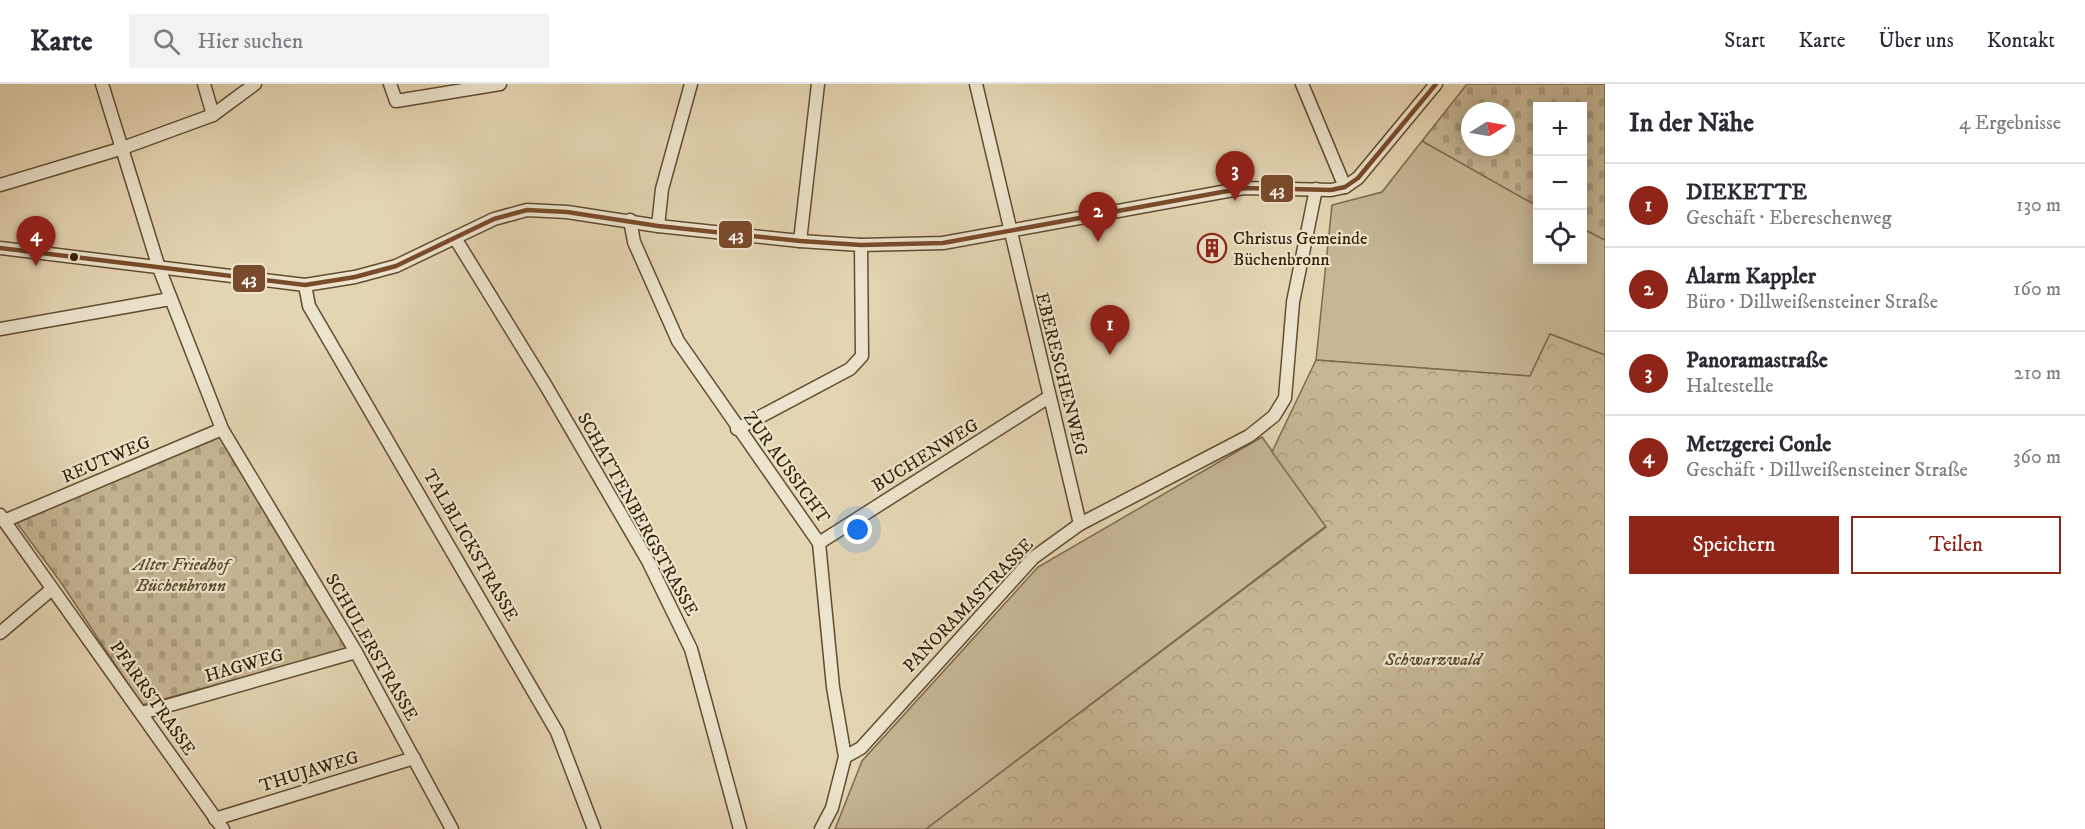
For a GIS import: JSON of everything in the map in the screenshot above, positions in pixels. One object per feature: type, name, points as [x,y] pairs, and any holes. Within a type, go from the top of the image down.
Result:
[{"type":"street","name":"SCHULERSTRASSE","points":[[102,84],[120,149],[159,268],[222,429],[356,652],[452,829]]},
{"type":"street","points":[[204,84],[213,115]]},
{"type":"street","points":[[0,184],[120,149],[213,115],[255,84]]},
{"type":"street","points":[[390,84],[396,101],[500,84]]},
{"type":"street","points":[[658,226],[662,189],[691,84]]},
{"type":"street","points":[[800,241],[818,84]]},
{"type":"street","name":"EBERESCHENWEG","points":[[976,84],[1080,524]]},
{"type":"street","points":[[1302,84],[1345,187]]},
{"type":"street","points":[[0,248],[305,285],[355,277],[396,266],[494,219],[527,210],[800,241],[861,245],[943,243],[1244,188],[1345,187],[1371,164],[1436,84]]},
{"type":"street","name":"PANORAMASTRASSE","points":[[845,757],[861,748],[1033,558],[1080,524],[1250,436],[1265,426],[1285,398],[1293,302],[1316,189]]},
{"type":"street","name":"ZUR AUSSICHT","points":[[630,220],[634,242],[678,341],[737,429],[819,543],[834,687],[845,757]]},
{"type":"street","name":"SCHATTENBERGSTRASSE","points":[[455,238],[546,386],[648,561],[691,649],[740,829]]},
{"type":"street","points":[[737,429],[850,369],[862,356],[861,245]]},
{"type":"street","name":"TALBLICKSTRASSE","points":[[305,285],[309,306],[557,732],[594,829]]},
{"type":"street","points":[[0,329],[170,299]]},
{"type":"street","name":"BUCHENWEG","points":[[819,543],[1049,397]]},
{"type":"street","name":"REUTWEG","points":[[2,518],[222,429]]},
{"type":"street","name":"PFARRSTRASSE","points":[[2,518],[224,829]]},
{"type":"street","points":[[0,633],[52,589]]},
{"type":"street","name":"HAGWEG","points":[[142,713],[356,652]]},
{"type":"street","points":[[821,829],[832,808],[845,757]]},
{"type":"street","name":"THUJAWEG","points":[[215,819],[414,758]]},
{"type":"green space","points":[[1467,84],[1605,84],[1605,240],[1587,231],[1587,102],[1533,102],[1533,204],[1422,141]]},
{"type":"green space","points":[[1422,141],[1533,201],[1533,264],[1587,264],[1587,230],[1605,240],[1605,355],[1550,334],[1530,376],[1316,360],[1332,205],[1382,192]]},
{"type":"green space","name":"Schwarzwald","points":[[1550,334],[1605,355],[1605,829],[926,829],[1326,527],[1272,452],[1316,360],[1530,376]]},
{"type":"green space","name":"Alter Friedhof Büchenbronn","points":[[219,435],[347,649],[142,705],[62,584],[17,523]]},
{"type":"green space","points":[[1262,437],[1326,526],[926,829],[835,829],[862,761],[1038,567]]},
{"type":"transit line","name":"43","points":[[0,248],[305,285],[355,277],[396,266],[494,219],[527,210],[567,212],[658,226],[800,241],[861,245],[943,243],[1244,188],[1331,190],[1345,187],[1358,178],[1436,84]]},
{"type":"place","name":"Panoramastraße","points":[[1235,201]]},
{"type":"place","name":"Alarm Kappler","points":[[1098,242]]},
{"type":"place","name":"Christus Gemeinde Büchenbronn","points":[[1212,248]]},
{"type":"place","name":"Metzgerei Conle","points":[[36,266]]},
{"type":"place","name":"DIEKETTE","points":[[1110,355]]}]
